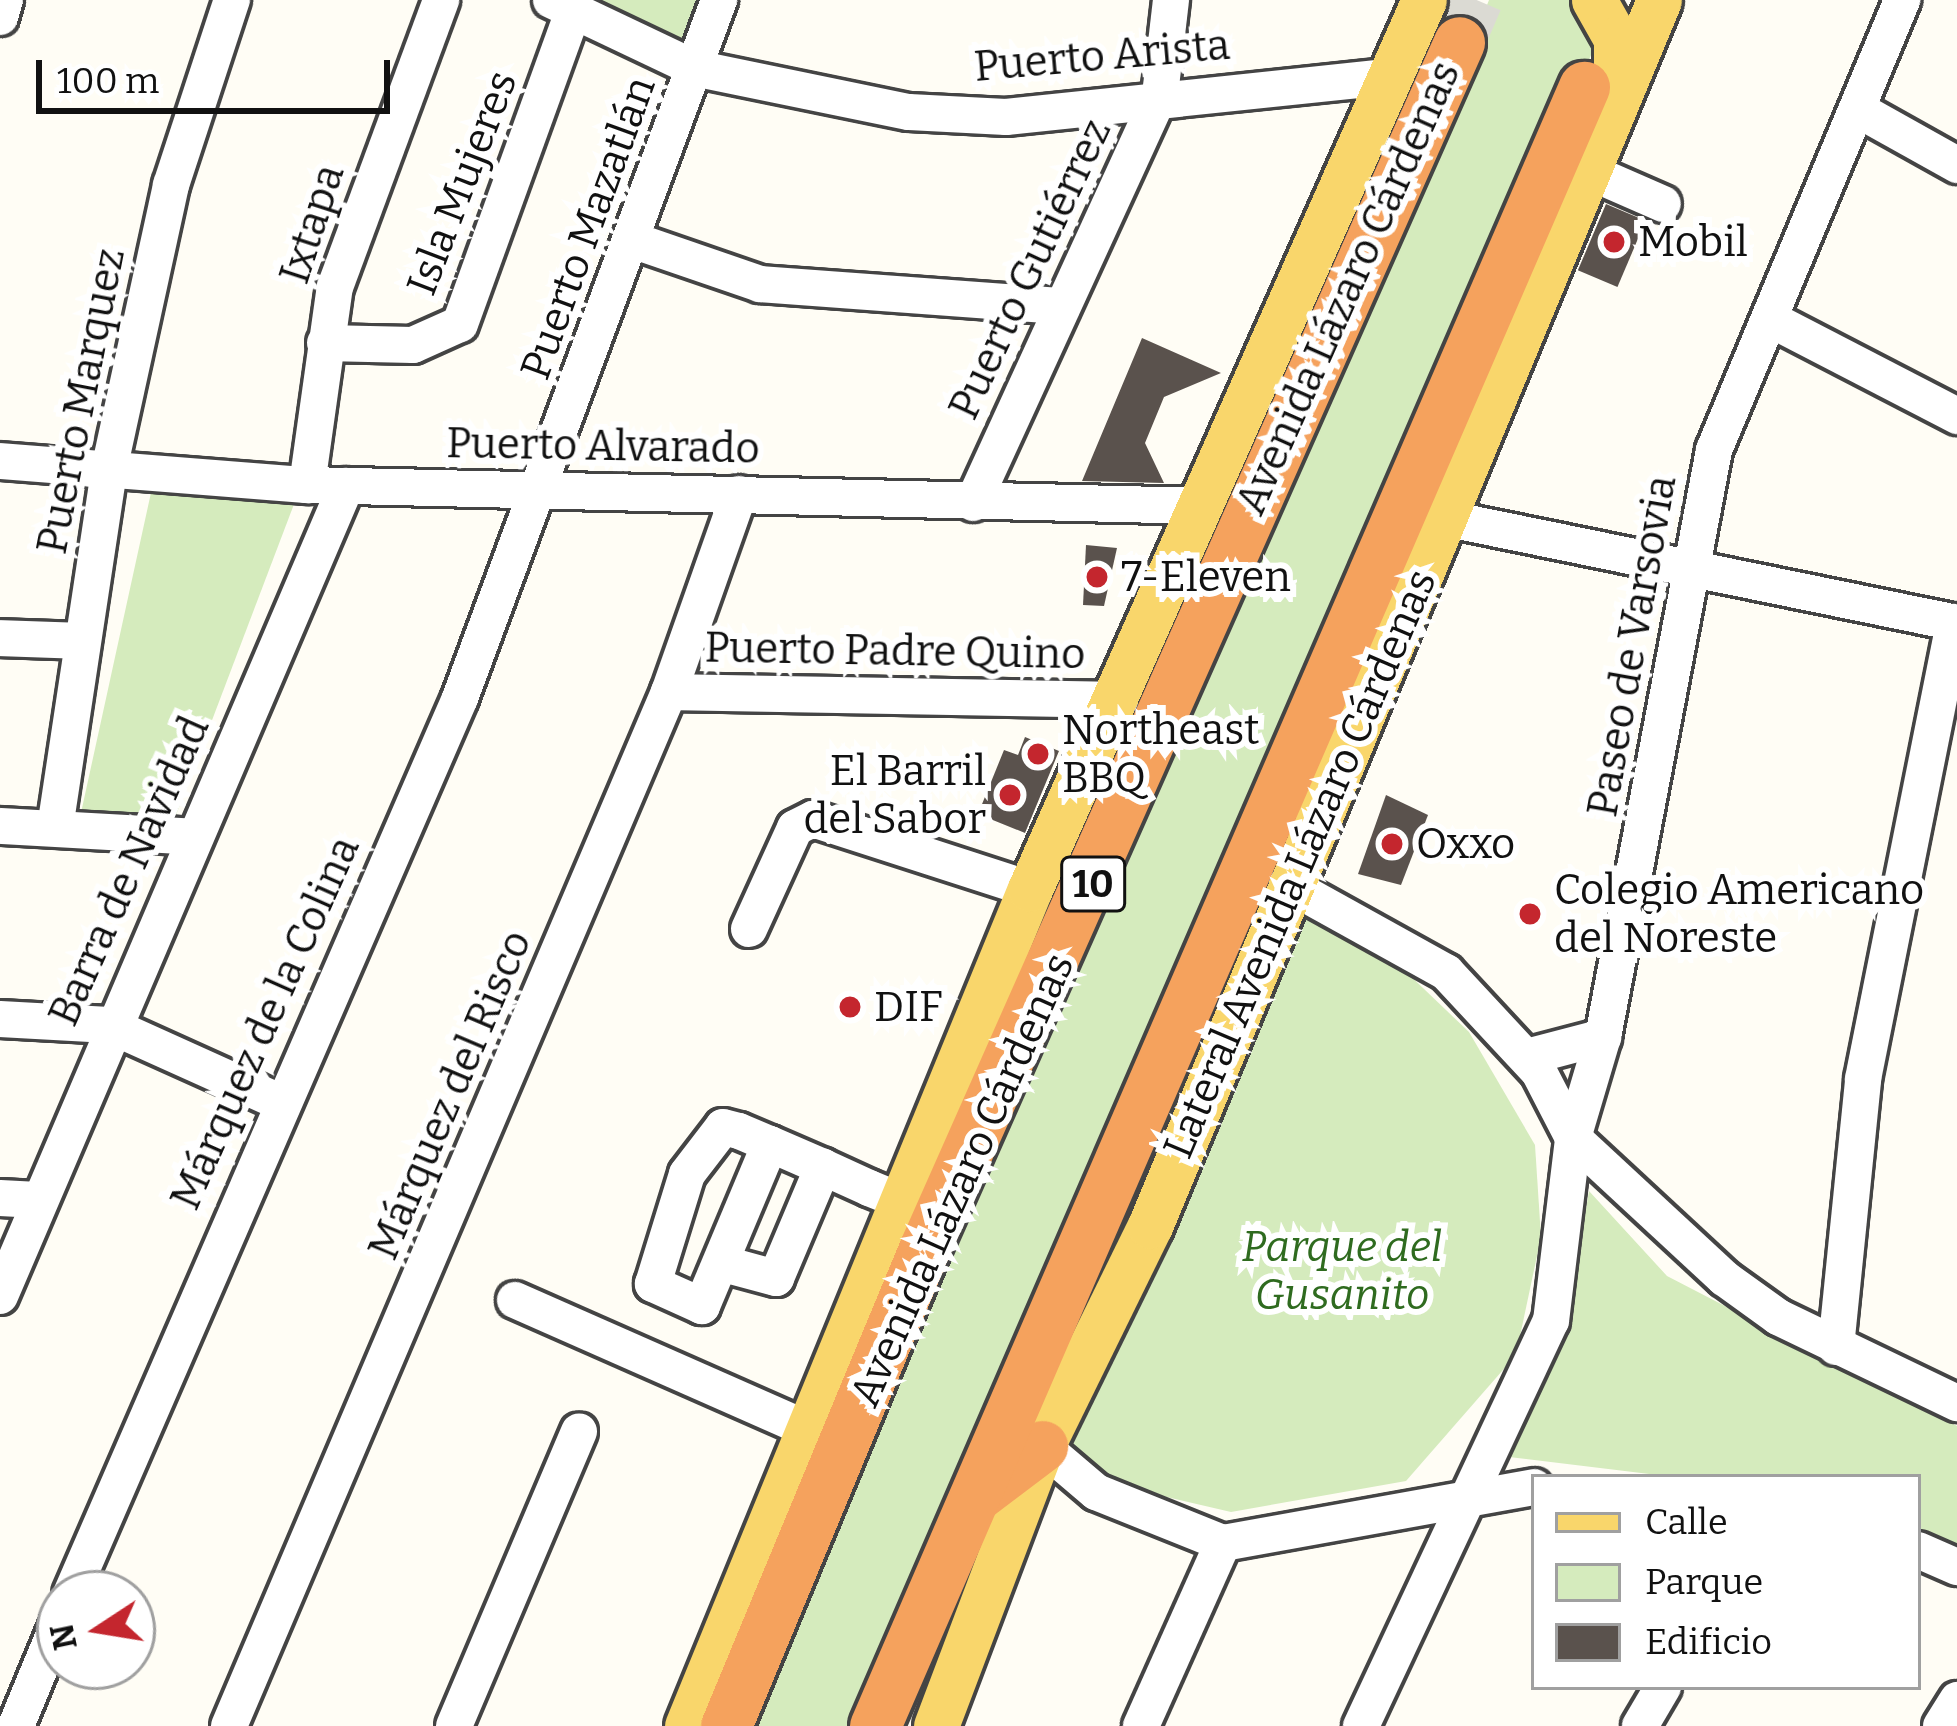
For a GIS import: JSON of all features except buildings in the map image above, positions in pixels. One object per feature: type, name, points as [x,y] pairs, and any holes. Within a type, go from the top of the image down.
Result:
[{"type":"highway","name":"Avenida Lázaro Cárdenas","points":[[726,1726],[924,1249],[1459,42]]},
{"type":"highway","points":[[875,1726],[971,1500],[1598,96]]},
{"type":"highway","points":[[836,1368],[924,1249]]},
{"type":"highway","points":[[971,1500],[1042,1446]]},
{"type":"main road","points":[[687,1726],[812,1432],[1030,889],[1120,700],[1424,0]]},
{"type":"main road","points":[[1594,0],[1616,39],[1598,96]]},
{"type":"main road","name":"Lateral Avenida Lázaro Cárdenas","points":[[936,1726],[1042,1446],[1106,1328],[1287,884],[1444,518],[1583,169],[1598,96],[1659,0]]},
{"type":"street","points":[[0,17],[4,0]]},
{"type":"street","name":"Puerto Marquez","points":[[55,828],[110,465],[171,185],[232,0]]},
{"type":"street","name":"Ixtapa","points":[[307,484],[334,287],[441,0]]},
{"type":"street","name":"Puerto Mazatlán","points":[[539,488],[635,241],[719,0]]},
{"type":"street","name":"Puerto Gutiérrez","points":[[973,502],[1160,95],[1171,0]]},
{"type":"street","name":"Paseo de Varsovia","points":[[1361,1726],[1551,1322],[1573,1138],[1603,1036],[1687,566],[1714,450],[1902,0]]},
{"type":"street","name":"Isla Mujeres","points":[[325,343],[413,345],[460,323],[562,5]]},
{"type":"street","name":"Puerto Arista","points":[[562,5],[694,68],[909,112],[1006,117],[1160,95],[1394,76]]},
{"type":"street","points":[[1857,109],[1957,165]]},
{"type":"street","points":[[1583,169],[1664,204]]},
{"type":"street","points":[[635,241],[760,284],[1062,306]]},
{"type":"street","points":[[1770,319],[1957,416]]},
{"type":"street","name":"Puerto Alvarado","points":[[0,461],[110,465],[346,486],[1205,506]]},
{"type":"street","name":"Barra de Navidad","points":[[0,1296],[109,1025],[346,486]]},
{"type":"street","name":"Márquez de la Colina","points":[[81,1570],[277,1101],[460,698],[539,488]]},
{"type":"street","name":"Márquez del Risco","points":[[229,1726],[670,692],[739,494]]},
{"type":"street","points":[[1444,518],[1955,622],[1863,1078],[1835,1347]]},
{"type":"street","points":[[0,638],[80,641]]},
{"type":"street","name":"Puerto Padre Quino","points":[[670,692],[1120,700]]},
{"type":"street","points":[[749,929],[795,828],[813,819],[1030,889]]},
{"type":"street","points":[[0,826],[194,837]]},
{"type":"street","points":[[1287,884],[1446,972],[1527,1057],[1573,1138],[1724,1278],[1835,1347],[1957,1403]]},
{"type":"street","points":[[0,1019],[109,1025],[277,1101]]},
{"type":"street","points":[[1527,1057],[1603,1036]]},
{"type":"street","points":[[770,1144],[724,1264],[691,1307],[650,1271],[714,1132],[770,1144],[901,1201]]},
{"type":"street","points":[[724,1264],[776,1278],[823,1167]]},
{"type":"street","points":[[0,1198],[38,1200]]},
{"type":"street","points":[[515,1300],[812,1432]]},
{"type":"street","points":[[454,1726],[579,1431]]},
{"type":"street","points":[[1042,1446],[1096,1492],[1223,1543],[1531,1488]]},
{"type":"street","points":[[1141,1726],[1223,1543]]},
{"type":"street","points":[[1921,1551],[1957,1567]]},
{"type":"street","points":[[16,1726],[36,1678]]},
{"type":"street","points":[[1640,1726],[1661,1690]]},
{"type":"street","points":[[1941,1726],[1957,1700]]},
{"type":"green space","points":[[586,0],[707,0],[693,44]]},
{"type":"green space","points":[[1489,0],[1615,0],[863,1726],[730,1726],[1367,308]]},
{"type":"green space","points":[[152,488],[299,491],[170,831],[79,822]]},
{"type":"green space","name":"Parque del Gusanito","points":[[1286,909],[1400,966],[1469,1032],[1535,1145],[1541,1237],[1516,1355],[1406,1481],[1231,1512],[1098,1481],[1065,1461]]},
{"type":"green space","points":[[1589,1191],[1667,1276],[1957,1426],[1957,1556],[1921,1542],[1921,1474],[1649,1474],[1509,1457],[1566,1329]]},
{"type":"tunnel","points":[[1459,42],[1477,0]]},
{"type":"place","name":"Mobil","points":[[1614,242]]},
{"type":"place","name":"7-Eleven","points":[[1097,577]]},
{"type":"place","name":"Northeast BBQ","points":[[1038,754]]},
{"type":"place","name":"El Barril del Sabor","points":[[1010,795]]},
{"type":"place","name":"Oxxo","points":[[1392,844]]},
{"type":"place","name":"Colegio Americano del Noreste","points":[[1530,914]]},
{"type":"place","name":"DIF","points":[[850,1007]]}]
